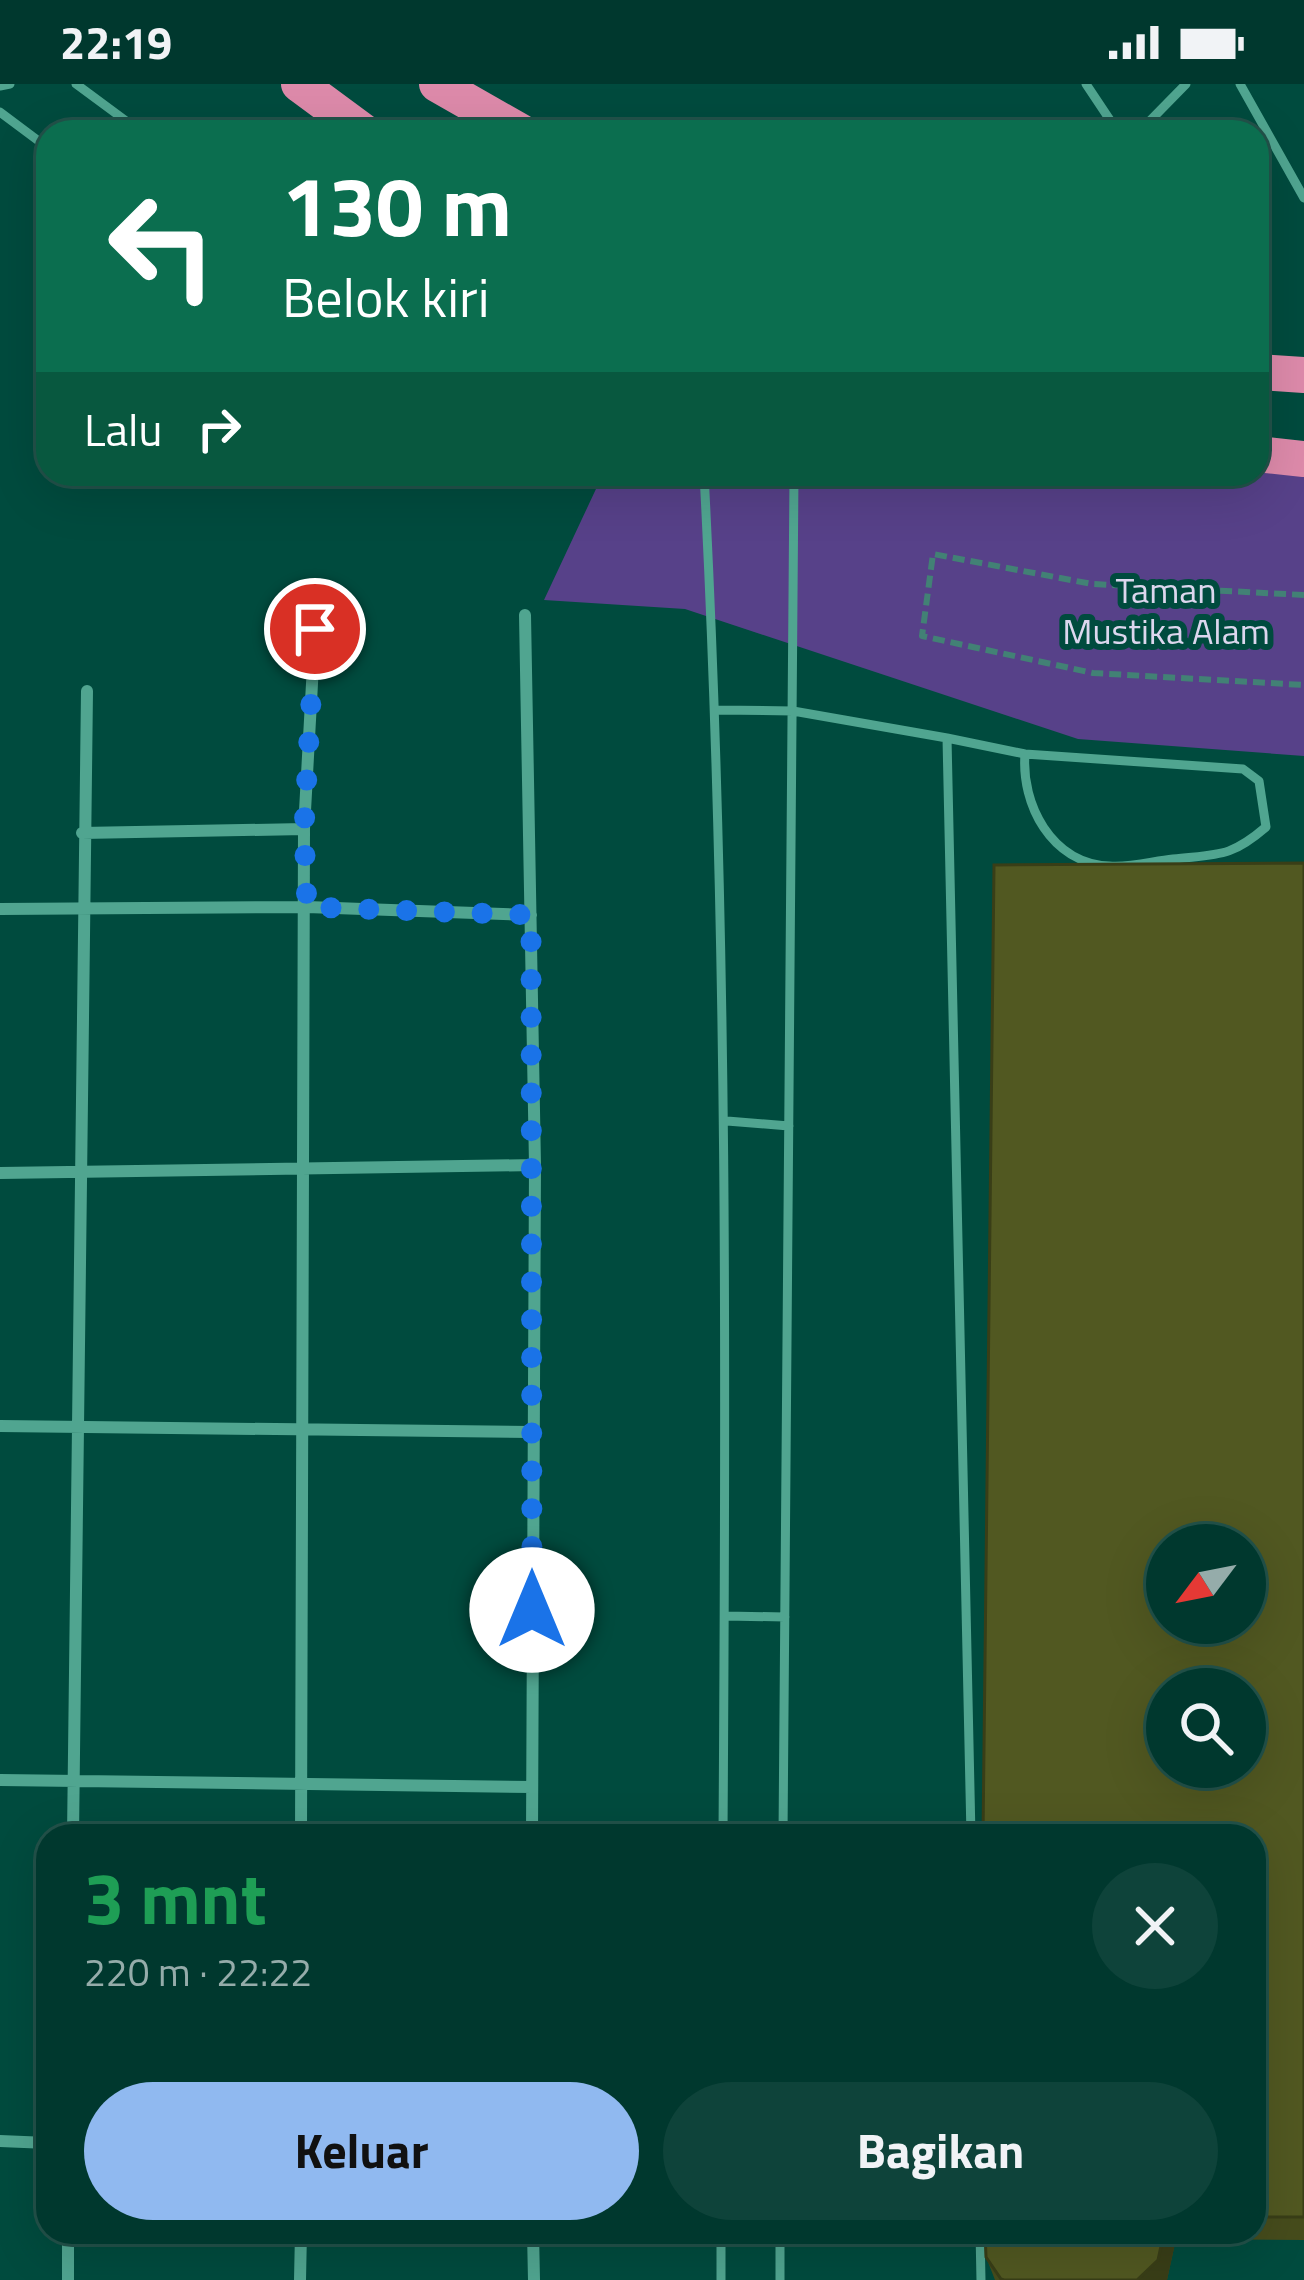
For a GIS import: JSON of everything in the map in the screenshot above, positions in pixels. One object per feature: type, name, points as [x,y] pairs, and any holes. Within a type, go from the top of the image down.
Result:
[{"type":"highway","points":[[299,84],[348,120]]},
{"type":"highway","points":[[437,84],[500,120]]},
{"type":"highway","points":[[1269,373],[1304,375]]},
{"type":"highway","points":[[1269,455],[1304,458]]},
{"type":"street","points":[[525,616],[535,1165],[532,1824]]},
{"type":"street","points":[[301,1824],[304,829],[315,629]]},
{"type":"street","points":[[73,1824],[87,691]]},
{"type":"street","points":[[82,833],[304,829]]},
{"type":"street","points":[[0,909],[82,904],[531,915]]},
{"type":"street","points":[[0,1173],[535,1165]]},
{"type":"street","points":[[0,1426],[531,1432]]},
{"type":"street","points":[[0,1780],[532,1787]]},
{"type":"street","points":[[0,2141],[36,2142]]},
{"type":"street","points":[[68,2244],[68,2280]]},
{"type":"street","points":[[300,2280],[301,2244]]},
{"type":"street","points":[[533,2244],[534,2280]]},
{"type":"lane","points":[[0,86],[10,84]]},
{"type":"lane","points":[[76,84],[125,120]]},
{"type":"lane","points":[[1086,84],[1110,120]]},
{"type":"lane","points":[[1153,120],[1186,84]]},
{"type":"lane","points":[[1240,84],[1260,120]]},
{"type":"lane","points":[[0,112],[36,139]]},
{"type":"lane","points":[[1269,136],[1304,198]]},
{"type":"lane","points":[[705,486],[717,710],[727,1121],[724,1824]]},
{"type":"lane","points":[[783,1824],[794,486]]},
{"type":"lane","points":[[717,710],[793,711],[1024,754],[1243,769],[1258,781],[1266,827],[1238,851],[1107,867],[1077,856],[1034,817],[1022,787],[1024,754]]},
{"type":"lane","points":[[947,738],[971,1824]]},
{"type":"lane","points":[[727,1121],[789,1126]]},
{"type":"lane","points":[[725,1616],[785,1617]]},
{"type":"lane","points":[[721,2280],[722,2244]]},
{"type":"lane","points":[[780,2244],[780,2280]]},
{"type":"lane","points":[[980,2244],[981,2280]]},
{"type":"path","points":[[1304,596],[1092,584],[933,554],[922,636],[1094,674],[1304,685]]},
{"type":"green space","name":"Taman Mustika Alam","points":[[1269,455],[1304,459],[1304,756],[1078,739],[685,609],[544,600],[597,486],[1269,486]]},
{"type":"building","points":[[1304,863],[1304,2217],[1266,2217],[1266,1824],[983,1824],[994,865]]},
{"type":"building","points":[[985,2244],[1161,2244],[1158,2260],[1137,2280],[1004,2280],[986,2257]]},
{"type":"route","points":[[315,629],[304,829],[307,907],[531,915],[535,1165],[532,1610]]}]
